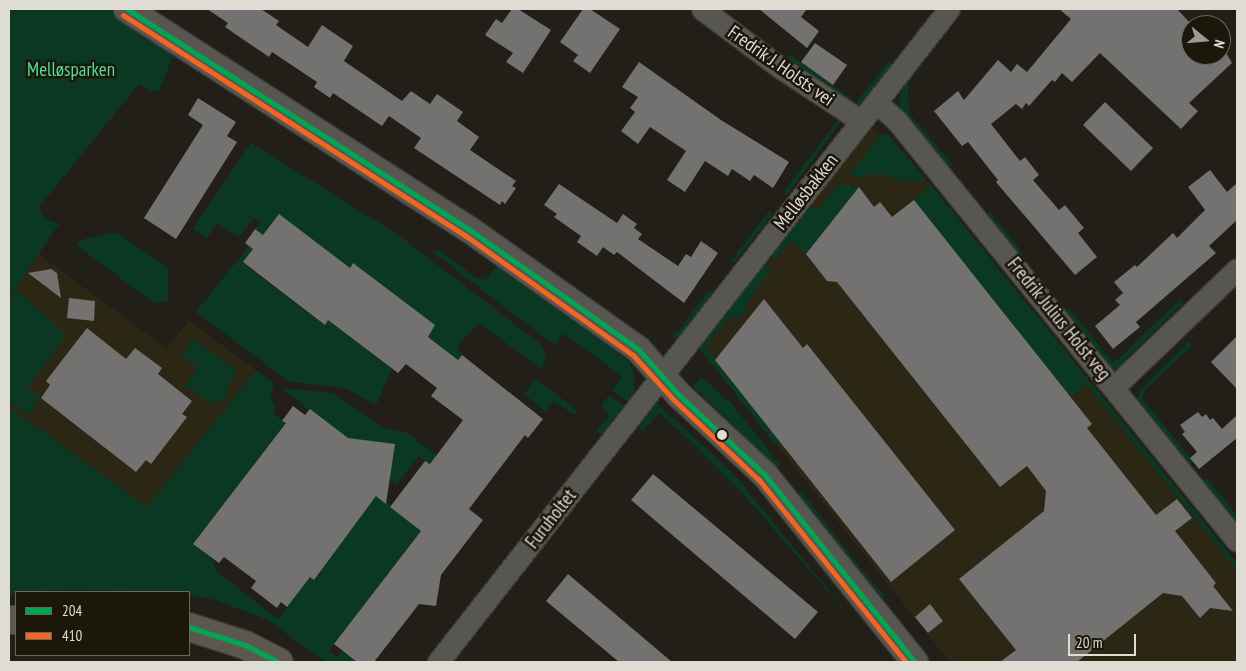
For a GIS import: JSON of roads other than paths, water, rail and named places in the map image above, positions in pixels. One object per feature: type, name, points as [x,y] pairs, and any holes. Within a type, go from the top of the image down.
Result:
[{"type":"main road","points":[[190,627],[245,645],[279,662]]},
{"type":"street","points":[[127,9],[470,230],[638,349],[679,395],[765,475],[915,662]]},
{"type":"street","name":"Fredrik J. Holsts vei","points":[[702,9],[788,73],[861,120]]},
{"type":"street","name":"Melløsbakken","points":[[663,375],[949,9]]},
{"type":"street","name":"Fredrik Julius Holst veg","points":[[876,102],[897,121],[1237,541]]},
{"type":"street","points":[[1114,388],[1237,269]]},
{"type":"street","name":"Furuholtet","points":[[438,662],[663,375]]},
{"type":"park label","name":"Melløsparken","points":[[71,70]]}]
